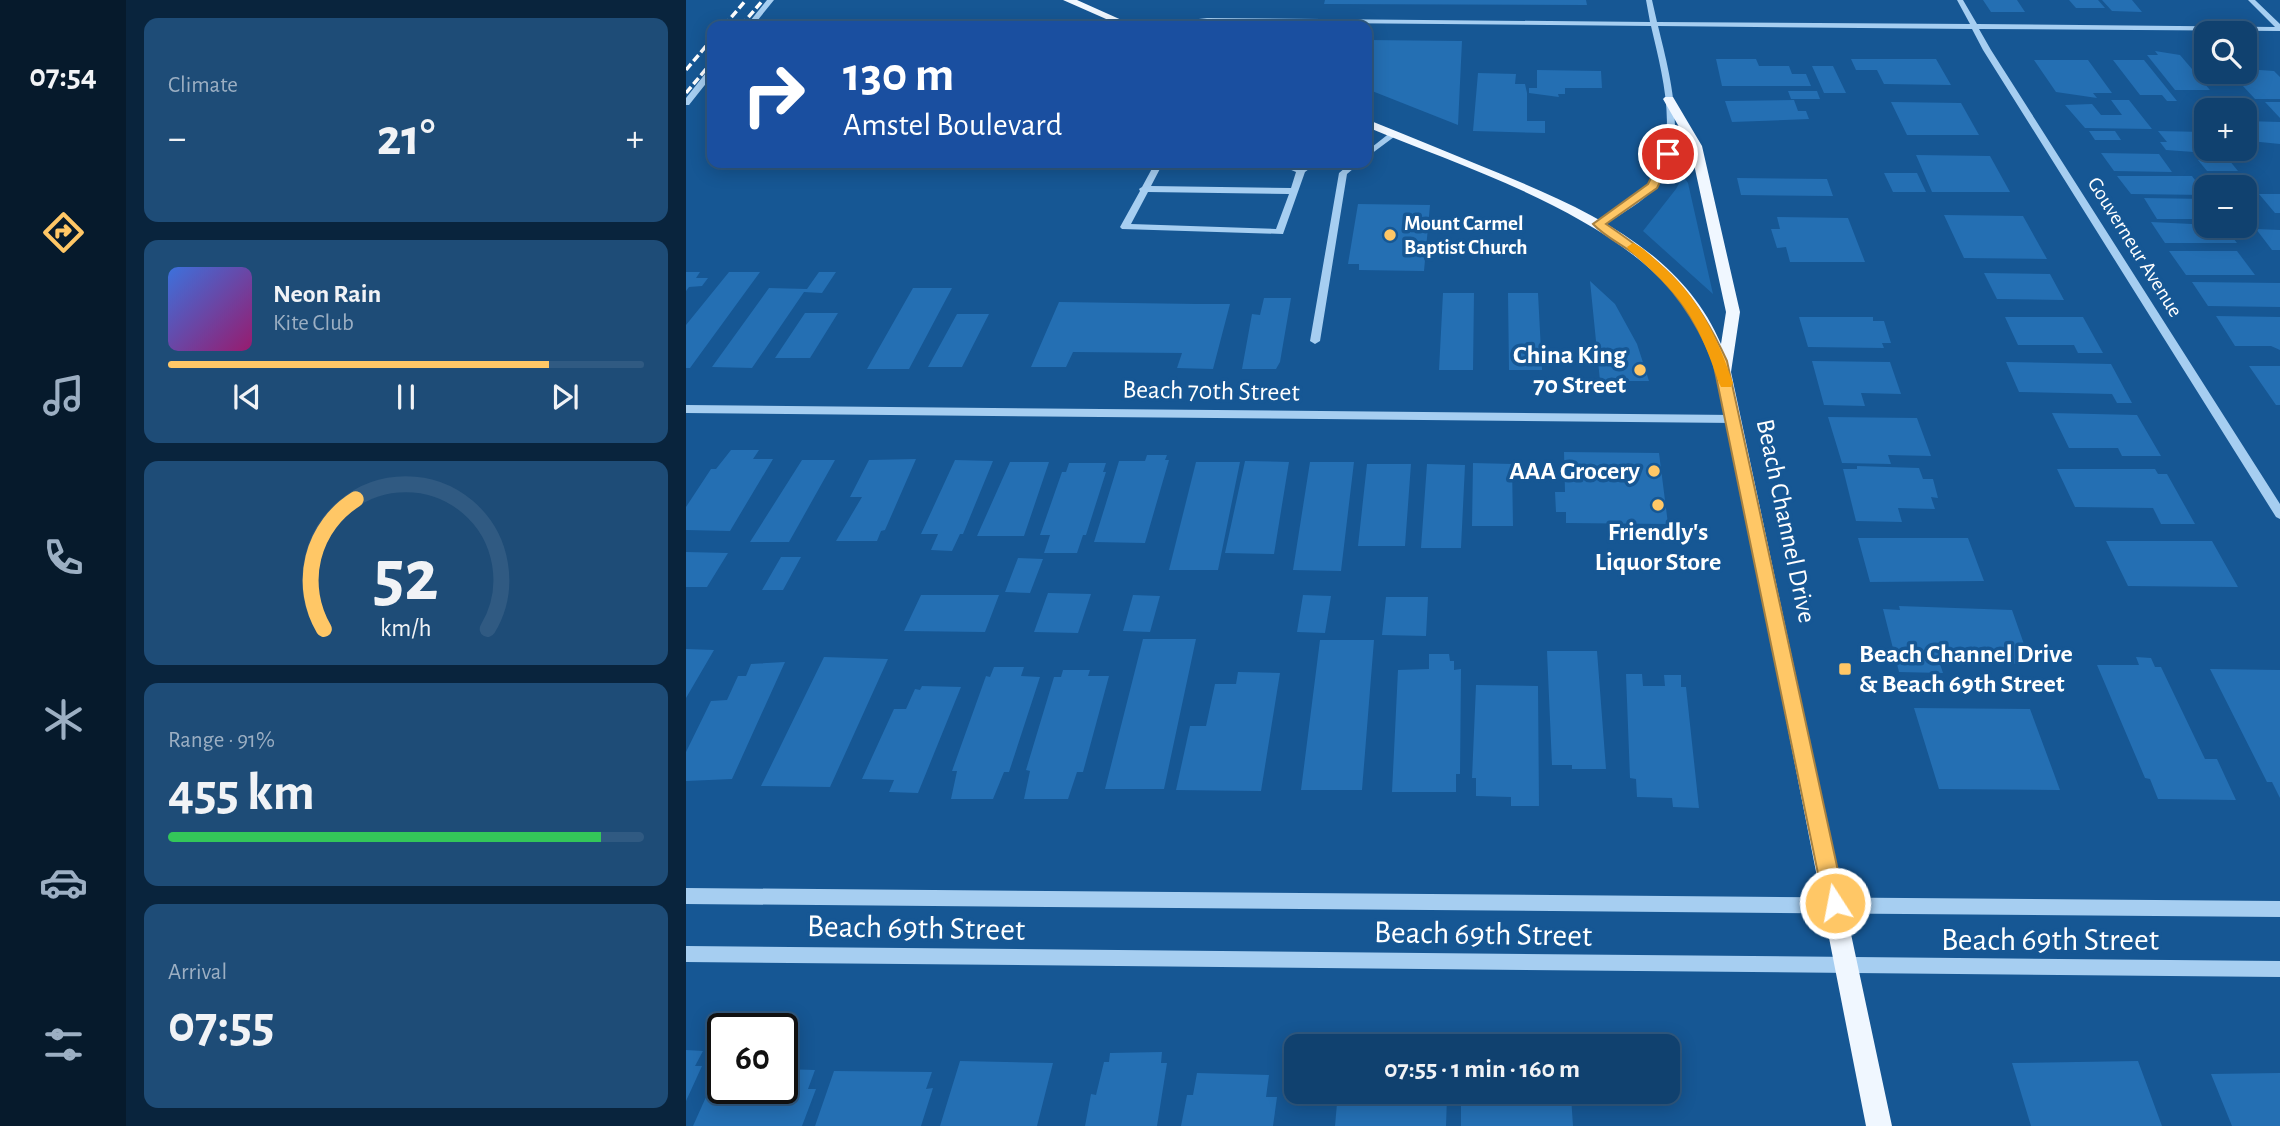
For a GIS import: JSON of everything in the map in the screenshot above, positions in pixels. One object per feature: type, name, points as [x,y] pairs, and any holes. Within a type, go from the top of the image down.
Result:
[{"type":"main road","points":[[1068,0],[1118,21]]},
{"type":"main road","points":[[1669,99],[1696,146],[1733,312],[1724,374]]},
{"type":"main road","name":"Beach Channel Drive","points":[[1372,127],[1546,198],[1598,224],[1640,252],[1678,287],[1706,329],[1724,374],[1735,419],[1879,1126]]},
{"type":"street","points":[[753,21],[771,0]]},
{"type":"street","points":[[1598,224],[1644,194],[1659,176],[1670,143],[1669,99],[1649,0]]},
{"type":"street","name":"Gouverneur Avenue","points":[[1960,0],[2280,514]]},
{"type":"street","points":[[2251,0],[2280,29]]},
{"type":"street","points":[[1199,21],[1319,21]]},
{"type":"street","points":[[1372,21],[2280,29]]},
{"type":"street","points":[[686,103],[707,77]]},
{"type":"street","points":[[1372,151],[1394,134]]},
{"type":"street","points":[[1156,168],[1125,227],[1280,232],[1301,171],[1306,168]]},
{"type":"street","points":[[1293,168],[1301,171]]},
{"type":"street","points":[[1315,341],[1343,173],[1350,168]]},
{"type":"street","points":[[1143,189],[1294,191]]},
{"type":"street","name":"Beach 70th Street","points":[[686,409],[1735,419]]},
{"type":"street","name":"Beach 69th Street","points":[[686,896],[1835,903],[2280,909]]},
{"type":"street","name":"Beach 69th Street","points":[[686,954],[2280,969]]},
{"type":"shaded area","points":[[1683,176],[1688,183],[1713,294],[1643,231]]},
{"type":"building","points":[[1325,0],[1586,0],[1587,5],[1324,4]]},
{"type":"building","points":[[1983,0],[2017,0],[2025,12],[1991,12]]},
{"type":"building","points":[[2069,0],[2098,0],[2105,8],[2076,8]]},
{"type":"building","points":[[2102,0],[2132,0],[2142,12],[2112,11]]},
{"type":"building","points":[[1372,40],[1462,41],[1458,125],[1372,91]]},
{"type":"building","points":[[2155,51],[2180,55],[2194,71],[2194,84],[2205,84],[2210,90],[2175,90],[2147,55],[2158,55]]},
{"type":"building","points":[[1716,59],[1756,59],[1759,66],[1789,66],[1792,74],[1806,74],[1811,86],[1722,86]]},
{"type":"building","points":[[1851,59],[1936,59],[1951,85],[1884,84],[1877,70],[1856,70]]},
{"type":"building","points":[[2034,60],[2088,60],[2112,93],[2093,93],[2097,98],[2056,92]]},
{"type":"building","points":[[2113,60],[2144,60],[2177,101],[2167,101],[2162,95],[2140,95]]},
{"type":"building","points":[[1812,66],[1833,66],[1846,93],[1824,93]]},
{"type":"building","points":[[1537,70],[1601,71],[1602,88],[1565,88],[1565,94],[1558,94],[1559,97],[1529,93],[1529,88],[1537,88]]},
{"type":"building","points":[[2257,70],[2274,71],[2280,77],[2280,99],[2254,98],[2241,84],[2257,84]]},
{"type":"building","points":[[1478,73],[1516,74],[1515,84],[1525,84],[1527,121],[1545,121],[1545,133],[1473,131]]},
{"type":"building","points":[[1788,91],[1817,91],[1820,99],[1791,99]]},
{"type":"building","points":[[1794,100],[1798,111],[1806,111],[1809,119],[1732,122],[1725,101]]},
{"type":"building","points":[[2111,100],[2129,100],[2152,129],[2085,128],[2065,105],[2092,104],[2101,115],[2122,115]]},
{"type":"building","points":[[1891,102],[1961,103],[1979,135],[1907,135]]},
{"type":"building","points":[[2265,102],[2280,102],[2280,118]]},
{"type":"building","points":[[2257,121],[2280,122],[2280,144],[2257,142]]},
{"type":"building","points":[[2089,131],[2115,131],[2121,140],[2095,140]]},
{"type":"building","points":[[2158,131],[2194,132],[2194,152],[2166,150],[2160,142],[2167,142]]},
{"type":"building","points":[[2101,153],[2159,154],[2172,172],[2114,171]]},
{"type":"building","points":[[1916,155],[1990,156],[2010,192],[1932,192]]},
{"type":"building","points":[[2199,161],[2230,161],[2238,171],[2207,171]]},
{"type":"building","points":[[1884,173],[1917,173],[1926,192],[1893,192]]},
{"type":"building","points":[[2209,173],[2241,175],[2210,175]]},
{"type":"building","points":[[2117,176],[2192,176],[2194,179],[2194,195],[2131,194]]},
{"type":"building","points":[[1737,178],[1827,179],[1833,196],[1741,195]]},
{"type":"building","points":[[2259,194],[2280,194],[2280,213],[2275,213]]},
{"type":"building","points":[[2144,198],[2194,199],[2194,219],[2157,219]]},
{"type":"building","name":"Mount Carmel Baptist Church","points":[[1358,204],[1430,205],[1424,271],[1359,270],[1359,264],[1348,264]]},
{"type":"building","points":[[1944,215],[2023,216],[2047,259],[1964,258]]},
{"type":"building","points":[[1777,217],[1848,218],[1865,262],[1790,262],[1786,247],[1777,248],[1771,229],[1780,229]]},
{"type":"building","points":[[2151,222],[2194,224],[2194,238],[2233,238],[2237,243],[2165,243]]},
{"type":"building","points":[[2257,229],[2280,230],[2280,250],[2272,250]]},
{"type":"building","points":[[2169,251],[2237,251],[2255,275],[2186,275]]},
{"type":"building","points":[[686,272],[700,272],[696,278],[708,278],[702,286],[689,287],[686,291]]},
{"type":"building","points":[[729,272],[760,272],[690,368],[686,368],[686,325]]},
{"type":"building","points":[[819,272],[836,272],[822,293],[804,292],[752,368],[712,367],[769,288],[807,289]]},
{"type":"building","points":[[1984,273],[2050,274],[2064,300],[1997,299]]},
{"type":"building","points":[[1590,281],[1615,304],[1637,344],[1649,381],[1600,381]]},
{"type":"building","points":[[2192,282],[2280,283],[2280,307],[2208,306]]},
{"type":"building","points":[[913,288],[952,288],[909,369],[867,369]]},
{"type":"building","points":[[1443,293],[1474,293],[1473,370],[1439,370]]},
{"type":"building","points":[[1508,293],[1538,293],[1542,370],[1509,370]]},
{"type":"building","points":[[1264,298],[1291,298],[1280,362],[1276,369],[1242,369],[1252,314],[1260,315]]},
{"type":"building","points":[[1059,302],[1230,304],[1213,369],[1177,368],[1182,353],[1073,352],[1066,367],[1031,367]]},
{"type":"building","points":[[805,313],[838,313],[810,358],[775,358]]},
{"type":"building","points":[[957,314],[989,314],[962,367],[928,367]]},
{"type":"building","points":[[2216,316],[2280,317],[2280,350],[2271,346],[2235,346]]},
{"type":"building","points":[[1799,317],[1873,317],[1873,321],[1884,321],[1891,343],[1882,343],[1884,348],[1808,347]]},
{"type":"building","points":[[2005,317],[2083,317],[2103,353],[2078,353],[2074,345],[2018,345]]},
{"type":"building","points":[[1812,361],[1890,362],[1901,394],[1861,393],[1865,406],[1824,405]]},
{"type":"building","points":[[2006,362],[2111,364],[2132,403],[2117,403],[2112,394],[2019,392]]},
{"type":"building","points":[[2249,366],[2280,366],[2280,405],[2276,405]]},
{"type":"building","points":[[2052,413],[2137,415],[2161,456],[2122,456],[2118,448],[2069,448]]},
{"type":"building","points":[[1828,417],[1917,418],[1931,456],[1888,455],[1891,464],[1842,463]]},
{"type":"building","points":[[731,450],[759,450],[753,459],[773,459],[730,531],[686,530],[686,507],[711,469],[716,469]]},
{"type":"building","points":[[1564,452],[1659,453],[1668,524],[1566,523],[1566,512],[1556,512],[1555,492],[1565,492]]},
{"type":"building","points":[[1147,455],[1167,455],[1165,460],[1169,460],[1145,543],[1094,542],[1119,461],[1145,461]]},
{"type":"building","points":[[916,459],[885,530],[881,531],[877,541],[836,541],[862,497],[850,497],[869,460]]},
{"type":"building","points":[[802,460],[835,460],[789,542],[750,542]]},
{"type":"building","points":[[955,460],[993,461],[963,534],[960,534],[952,551],[931,550],[938,534],[921,534]]},
{"type":"building","points":[[1245,461],[1289,462],[1274,554],[1225,553]]},
{"type":"building","points":[[1010,462],[1049,462],[1024,536],[977,536]]},
{"type":"building","points":[[1196,462],[1240,462],[1218,570],[1169,570]]},
{"type":"building","points":[[1310,462],[1354,462],[1341,571],[1293,570]]},
{"type":"building","points":[[1069,463],[1106,463],[1103,472],[1106,472],[1086,535],[1083,535],[1077,553],[1044,553],[1050,535],[1040,535],[1062,472],[1066,472]]},
{"type":"building","points":[[1473,463],[1512,464],[1513,526],[1472,526]]},
{"type":"building","points":[[1367,464],[1411,464],[1405,546],[1358,546]]},
{"type":"building","points":[[1427,464],[1465,465],[1461,548],[1421,548]]},
{"type":"building","points":[[1857,466],[1919,468],[1923,479],[1933,479],[1938,498],[1931,497],[1935,509],[1898,508],[1902,522],[1856,521],[1843,469],[1857,469]]},
{"type":"building","points":[[2057,469],[2155,469],[2158,474],[2167,474],[2195,524],[2161,524],[2153,508],[2075,507]]},
{"type":"building","points":[[1858,538],[1968,538],[1984,581],[1870,582]]},
{"type":"building","points":[[2106,541],[2212,541],[2238,587],[2128,586]]},
{"type":"building","points":[[686,552],[728,553],[707,587],[686,587]]},
{"type":"building","points":[[781,557],[801,557],[783,590],[762,590]]},
{"type":"building","points":[[1018,558],[1043,559],[1030,593],[1005,592]]},
{"type":"building","points":[[1048,593],[1091,594],[1078,633],[1034,632]]},
{"type":"building","points":[[921,595],[999,595],[985,632],[904,631]]},
{"type":"building","points":[[1133,595],[1160,596],[1150,632],[1123,631]]},
{"type":"building","points":[[1303,595],[1331,596],[1325,633],[1297,632]]},
{"type":"building","points":[[1386,597],[1428,597],[1426,636],[1382,635]]},
{"type":"building","points":[[1899,606],[2012,610],[2031,664],[1939,661],[1943,673],[1899,672],[1883,609],[1900,610]]},
{"type":"building","points":[[1143,639],[1196,639],[1164,789],[1105,789]]},
{"type":"building","points":[[1320,640],[1374,640],[1362,790],[1301,790]]},
{"type":"building","points":[[686,649],[714,650],[686,698]]},
{"type":"building","points":[[1547,651],[1597,651],[1606,769],[1572,769],[1572,765],[1552,765]]},
{"type":"building","points":[[1429,654],[1449,654],[1450,661],[1454,661],[1454,670],[1461,669],[1460,774],[1456,774],[1456,792],[1392,792],[1398,670],[1429,669]]},
{"type":"building","points":[[824,657],[888,659],[830,787],[761,786]]},
{"type":"building","points":[[2136,657],[2151,658],[2155,667],[2161,667],[2205,759],[2217,759],[2236,800],[2158,799],[2150,779],[2145,778],[2097,665],[2139,665]]},
{"type":"building","points":[[785,662],[732,779],[686,781],[686,752],[711,701],[727,700],[738,676],[746,676],[751,664]]},
{"type":"building","points":[[994,667],[1024,667],[1021,676],[1040,677],[1009,772],[1004,772],[993,799],[951,799],[957,771],[952,771],[986,676],[990,677]]},
{"type":"building","points":[[2210,669],[2280,670],[2280,798],[2272,782],[2267,782]]},
{"type":"building","points":[[1063,670],[1090,670],[1088,676],[1109,676],[1083,772],[1077,772],[1068,799],[1024,799],[1030,771],[1026,770],[1054,677],[1061,677]]},
{"type":"building","points":[[1238,672],[1280,673],[1261,791],[1176,790],[1190,726],[1206,726],[1215,684],[1236,684]]},
{"type":"building","points":[[1626,674],[1642,674],[1643,686],[1665,686],[1664,675],[1681,675],[1681,687],[1686,687],[1699,808],[1673,807],[1672,798],[1637,797],[1636,779],[1630,778]]},
{"type":"building","points":[[1476,685],[1538,686],[1539,806],[1511,806],[1511,797],[1476,796],[1476,778],[1472,778]]},
{"type":"building","points":[[922,686],[961,687],[918,793],[889,792],[894,780],[862,779],[894,709],[906,709],[915,689],[920,690]]},
{"type":"building","points":[[1914,708],[2030,709],[2060,790],[1939,789]]},
{"type":"building","points":[[686,1050],[703,1051],[695,1066],[702,1066],[686,1101]]},
{"type":"building","points":[[1162,1052],[1161,1063],[1167,1063],[1157,1126],[1085,1126],[1091,1094],[1096,1095],[1104,1062],[1109,1062],[1110,1053]]},
{"type":"building","points":[[960,1061],[1053,1063],[1037,1126],[940,1126]]},
{"type":"building","points":[[2138,1061],[2162,1126],[2031,1126],[2012,1063]]},
{"type":"building","points":[[798,1069],[815,1070],[808,1089],[816,1089],[802,1126],[693,1126],[707,1095],[707,1104],[798,1104]]},
{"type":"building","points":[[834,1071],[932,1072],[926,1089],[933,1088],[921,1126],[815,1126]]},
{"type":"building","points":[[1197,1073],[1269,1075],[1266,1097],[1277,1097],[1273,1126],[1181,1126],[1187,1095],[1193,1095]]},
{"type":"building","points":[[2280,1073],[2280,1126],[2232,1126],[2211,1074]]},
{"type":"building","points":[[1337,1104],[1447,1104],[1446,1126],[1335,1126]]},
{"type":"building","points":[[1461,1104],[1572,1104],[1573,1126],[1461,1126]]},
{"type":"railway","points":[[728,21],[746,0]]},
{"type":"railway","points":[[745,21],[763,0]]},
{"type":"railway","points":[[686,70],[707,45]]},
{"type":"railway","points":[[686,93],[707,68]]},
{"type":"slow traffic","points":[[1633,247],[1678,287],[1695,310],[1710,335],[1726,383]]},
{"type":"place","name":"Mount Carmel Baptist Church","points":[[1390,235]]},
{"type":"place","name":"China King 70 Street","points":[[1640,370]]},
{"type":"place","name":"AAA Grocery","points":[[1654,471]]},
{"type":"place","name":"Friendly's Liquor Store","points":[[1658,505]]},
{"type":"place","name":"Beach Channel Drive & Beach 69th Street","points":[[1845,669]]},
{"type":"route","points":[[1668,154],[1653,186],[1598,224],[1640,252],[1678,287],[1710,335],[1720,361],[1735,419],[1835,903]]}]
